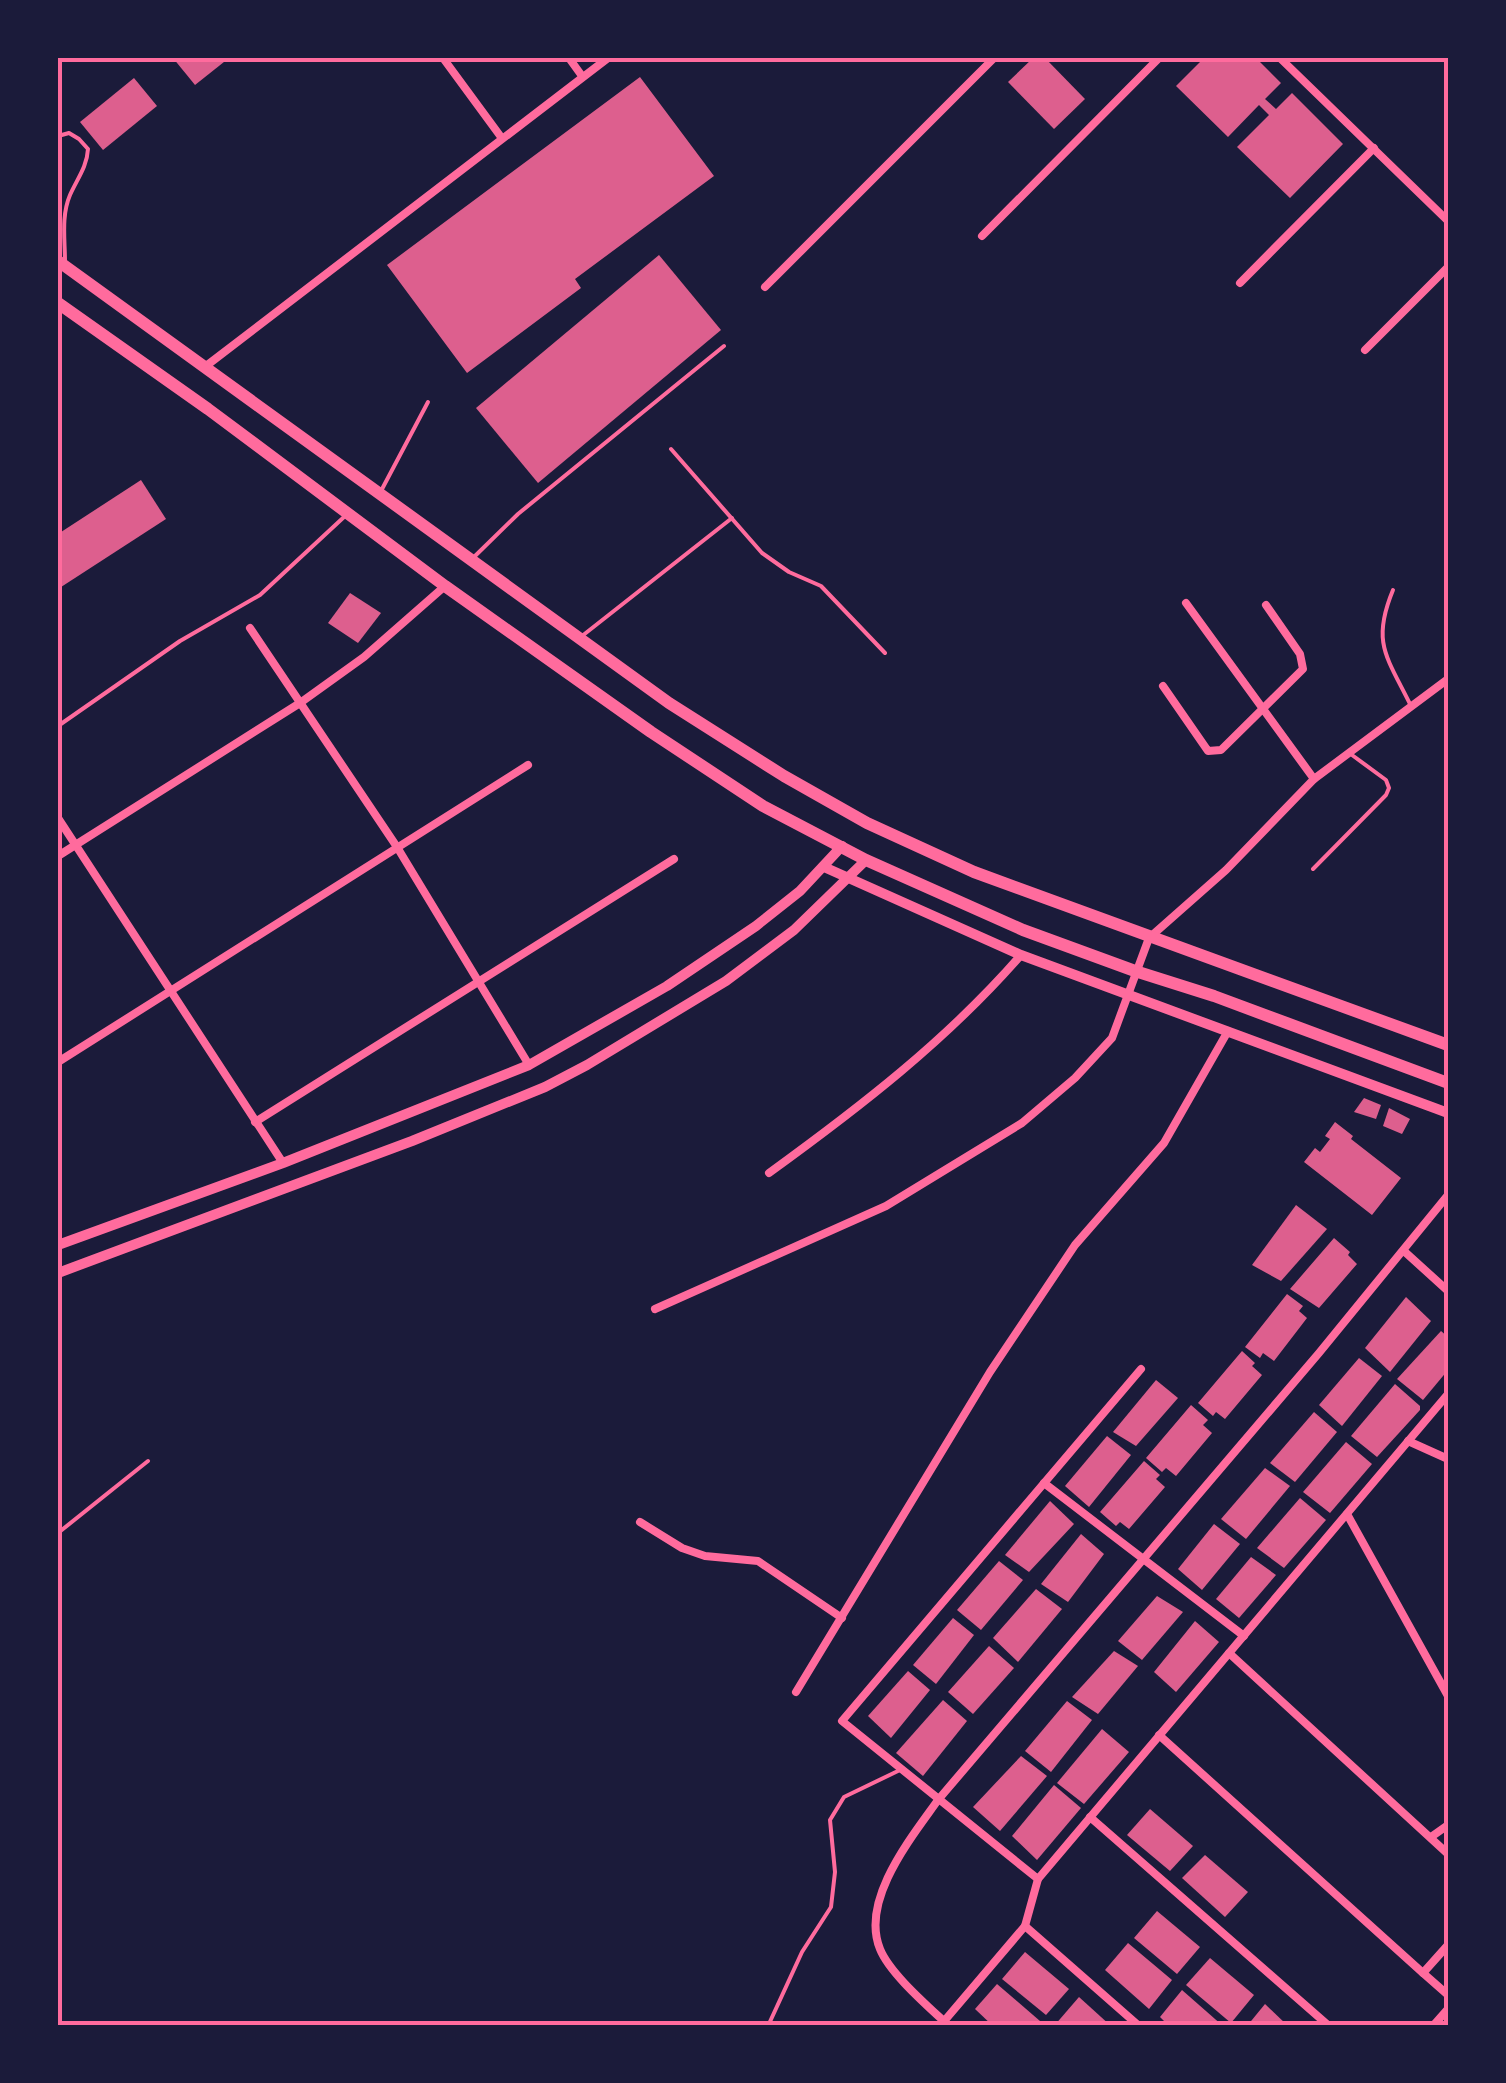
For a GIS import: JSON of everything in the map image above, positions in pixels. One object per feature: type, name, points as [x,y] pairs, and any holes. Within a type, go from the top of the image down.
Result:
[{"type":"main road","points":[[61,264],[579,639],[718,734],[867,823],[974,872],[1448,1046]]},
{"type":"main road","points":[[58,303],[445,586],[747,796],[866,860],[993,918],[1448,1083]]},
{"type":"street","points":[[443,58],[501,137]]},
{"type":"street","points":[[569,58],[582,76]]},
{"type":"street","points":[[206,366],[608,58]]},
{"type":"street","points":[[765,288],[994,58]]},
{"type":"street","points":[[982,236],[1159,58]]},
{"type":"street","points":[[1280,58],[1448,221]]},
{"type":"street","points":[[1240,283],[1374,148]]},
{"type":"street","points":[[1365,350],[1448,267]]},
{"type":"street","points":[[58,856],[300,704],[364,657],[445,586]]},
{"type":"street","points":[[1186,602],[1314,780]]},
{"type":"street","points":[[1163,686],[1208,751],[1220,750],[1298,675],[1304,662],[1266,605]]},
{"type":"street","points":[[250,628],[397,847],[530,1065]]},
{"type":"street","points":[[655,1309],[886,1206],[1008,1133],[1075,1078],[1112,1038],[1150,938],[1226,870],[1314,780],[1448,679]]},
{"type":"street","points":[[58,1062],[528,765]]},
{"type":"street","points":[[58,818],[283,1163]]},
{"type":"street","points":[[58,1245],[283,1163],[530,1065],[667,986],[756,926],[824,867],[842,846]]},
{"type":"street","points":[[255,1122],[674,858]]},
{"type":"street","points":[[58,1273],[412,1141],[544,1087],[726,981],[794,930],[866,860]]},
{"type":"street","points":[[824,867],[1021,955],[1448,1113]]},
{"type":"street","points":[[769,1173],[861,1106],[931,1048],[1021,955]]},
{"type":"street","points":[[796,1692],[1001,1356],[1075,1245],[1164,1143],[1228,1031]]},
{"type":"street","points":[[1448,1195],[1404,1252],[938,1800],[902,1850],[881,1894],[876,1931],[881,1952],[944,2024],[1025,1926],[1038,1879],[1448,1394]]},
{"type":"street","points":[[1404,1252],[1448,1291]]},
{"type":"street","points":[[1038,1879],[842,1720],[1141,1369]]},
{"type":"street","points":[[1408,1441],[1448,1458]]},
{"type":"street","points":[[1044,1483],[1244,1636]]},
{"type":"street","points":[[1347,1514],[1448,1696]]},
{"type":"street","points":[[640,1522],[682,1548],[705,1556],[758,1561],[842,1618]]},
{"type":"street","points":[[1229,1653],[1448,1854]]},
{"type":"street","points":[[1159,1735],[1448,1995]]},
{"type":"street","points":[[1090,1817],[1329,2026]]},
{"type":"street","points":[[1430,1837],[1448,1825]]},
{"type":"street","points":[[1025,1926],[1139,2026]]},
{"type":"street","points":[[1423,1973],[1448,1945]]},
{"type":"street","points":[[1433,2026],[1448,2009]]},
{"type":"lane","points":[[58,136],[69,133],[88,148],[87,160],[64,216],[61,264]]},
{"type":"lane","points":[[472,560],[518,514],[724,346]]},
{"type":"lane","points":[[380,493],[428,402]]},
{"type":"lane","points":[[672,449],[777,565],[821,586],[884,653]]},
{"type":"lane","points":[[58,726],[180,641],[260,595],[347,514]]},
{"type":"lane","points":[[579,639],[732,518]]},
{"type":"lane","points":[[1393,590],[1380,628],[1382,644],[1410,706]]},
{"type":"lane","points":[[1313,869],[1389,788],[1386,780],[1348,752]]},
{"type":"lane","points":[[58,1532],[148,1461]]},
{"type":"lane","points":[[768,2025],[802,1952],[830,1907],[835,1872],[830,1820],[844,1797],[900,1770]]},
{"type":"building","points":[[173,58],[229,58],[195,85]]},
{"type":"building","points":[[1033,58],[1045,58],[1085,99],[1054,129],[1008,82]]},
{"type":"building","points":[[1204,58],[1256,58],[1281,83],[1265,99],[1276,109],[1292,93],[1343,144],[1290,198],[1237,147],[1269,115],[1259,105],[1228,137],[1176,86]]},
{"type":"building","points":[[640,77],[714,176],[575,279],[581,288],[467,373],[387,265]]},
{"type":"building","points":[[134,78],[157,106],[103,150],[80,122]]},
{"type":"building","points":[[659,255],[721,330],[538,483],[476,408]]},
{"type":"building","points":[[141,480],[166,519],[58,589],[58,534]]},
{"type":"building","points":[[350,593],[381,613],[358,643],[328,623]]},
{"type":"building","points":[[1364,1098],[1381,1105],[1376,1119],[1354,1112]]},
{"type":"building","points":[[1389,1108],[1410,1119],[1402,1134],[1383,1126]]},
{"type":"building","points":[[1335,1122],[1401,1178],[1372,1215],[1304,1162],[1315,1148],[1320,1152],[1330,1139],[1325,1136]]},
{"type":"building","points":[[1296,1205],[1327,1229],[1281,1281],[1252,1265]]},
{"type":"building","points":[[1334,1238],[1357,1264],[1319,1308],[1290,1289]]},
{"type":"building","points":[[1287,1294],[1303,1306],[1299,1311],[1307,1318],[1274,1361],[1263,1353],[1260,1358],[1245,1347]]},
{"type":"building","points":[[1406,1297],[1431,1321],[1390,1372],[1365,1348]]},
{"type":"building","points":[[1441,1331],[1448,1337],[1448,1370],[1423,1400],[1397,1379]]},
{"type":"building","points":[[1242,1351],[1262,1375],[1225,1419],[1216,1412],[1213,1416],[1198,1403]]},
{"type":"building","points":[[1359,1358],[1382,1376],[1342,1426],[1319,1405]]},
{"type":"building","points":[[1156,1380],[1178,1398],[1136,1446],[1113,1432]]},
{"type":"building","points":[[1395,1384],[1420,1410],[1377,1457],[1351,1436]]},
{"type":"building","points":[[1191,1405],[1208,1420],[1203,1425],[1212,1433],[1176,1476],[1166,1468],[1162,1472],[1146,1458]]},
{"type":"building","points":[[1314,1412],[1337,1432],[1295,1482],[1270,1463]]},
{"type":"building","points":[[1107,1436],[1131,1455],[1089,1507],[1065,1486]]},
{"type":"building","points":[[1346,1442],[1372,1464],[1330,1513],[1303,1492]]},
{"type":"building","points":[[1144,1461],[1160,1475],[1156,1479],[1165,1487],[1129,1529],[1120,1522],[1116,1526],[1100,1512]]},
{"type":"building","points":[[1265,1468],[1290,1486],[1246,1539],[1221,1519]]},
{"type":"building","points":[[1300,1498],[1326,1520],[1284,1568],[1257,1548]]},
{"type":"building","points":[[1050,1501],[1074,1524],[1029,1572],[1005,1555]]},
{"type":"building","points":[[1214,1524],[1240,1544],[1202,1590],[1178,1569]]},
{"type":"building","points":[[1081,1534],[1104,1554],[1068,1602],[1041,1584]]},
{"type":"building","points":[[1251,1557],[1276,1575],[1239,1618],[1216,1599]]},
{"type":"building","points":[[999,1561],[1023,1580],[981,1630],[957,1610]]},
{"type":"building","points":[[1036,1589],[1062,1609],[1018,1662],[993,1638]]},
{"type":"building","points":[[1157,1596],[1183,1612],[1142,1660],[1118,1641]]},
{"type":"building","points":[[953,1618],[974,1635],[936,1684],[913,1665]]},
{"type":"building","points":[[1195,1621],[1219,1642],[1176,1692],[1154,1672]]},
{"type":"building","points":[[989,1646],[1014,1668],[973,1714],[948,1692]]},
{"type":"building","points":[[1114,1651],[1138,1666],[1098,1714],[1072,1697]]},
{"type":"building","points":[[908,1671],[930,1690],[891,1738],[868,1716]]},
{"type":"building","points":[[943,1700],[967,1721],[923,1776],[896,1753]]},
{"type":"building","points":[[1067,1701],[1092,1720],[1051,1772],[1025,1751]]},
{"type":"building","points":[[1102,1729],[1129,1752],[1084,1804],[1057,1783]]},
{"type":"building","points":[[1021,1756],[1047,1776],[1000,1831],[973,1807]]},
{"type":"building","points":[[1054,1785],[1081,1808],[1037,1860],[1012,1836]]},
{"type":"building","points":[[1150,1809],[1193,1846],[1170,1871],[1127,1835]]},
{"type":"building","points":[[1205,1855],[1248,1892],[1225,1917],[1182,1878]]},
{"type":"building","points":[[1157,1911],[1200,1947],[1177,1974],[1134,1938]]},
{"type":"building","points":[[1128,1943],[1172,1980],[1149,2009],[1105,1970]]},
{"type":"building","points":[[1025,1952],[1069,1989],[1046,2015],[1002,1979]]},
{"type":"building","points":[[1210,1958],[1254,1995],[1231,2023],[1186,1985]]},
{"type":"building","points":[[997,1984],[1040,2021],[1036,2026],[993,2026],[975,2009]]},
{"type":"building","points":[[1182,1990],[1223,2026],[1169,2026],[1160,2017]]},
{"type":"building","points":[[1079,1997],[1111,2026],[1054,2026]]},
{"type":"building","points":[[1265,2004],[1288,2026],[1247,2026]]}]
